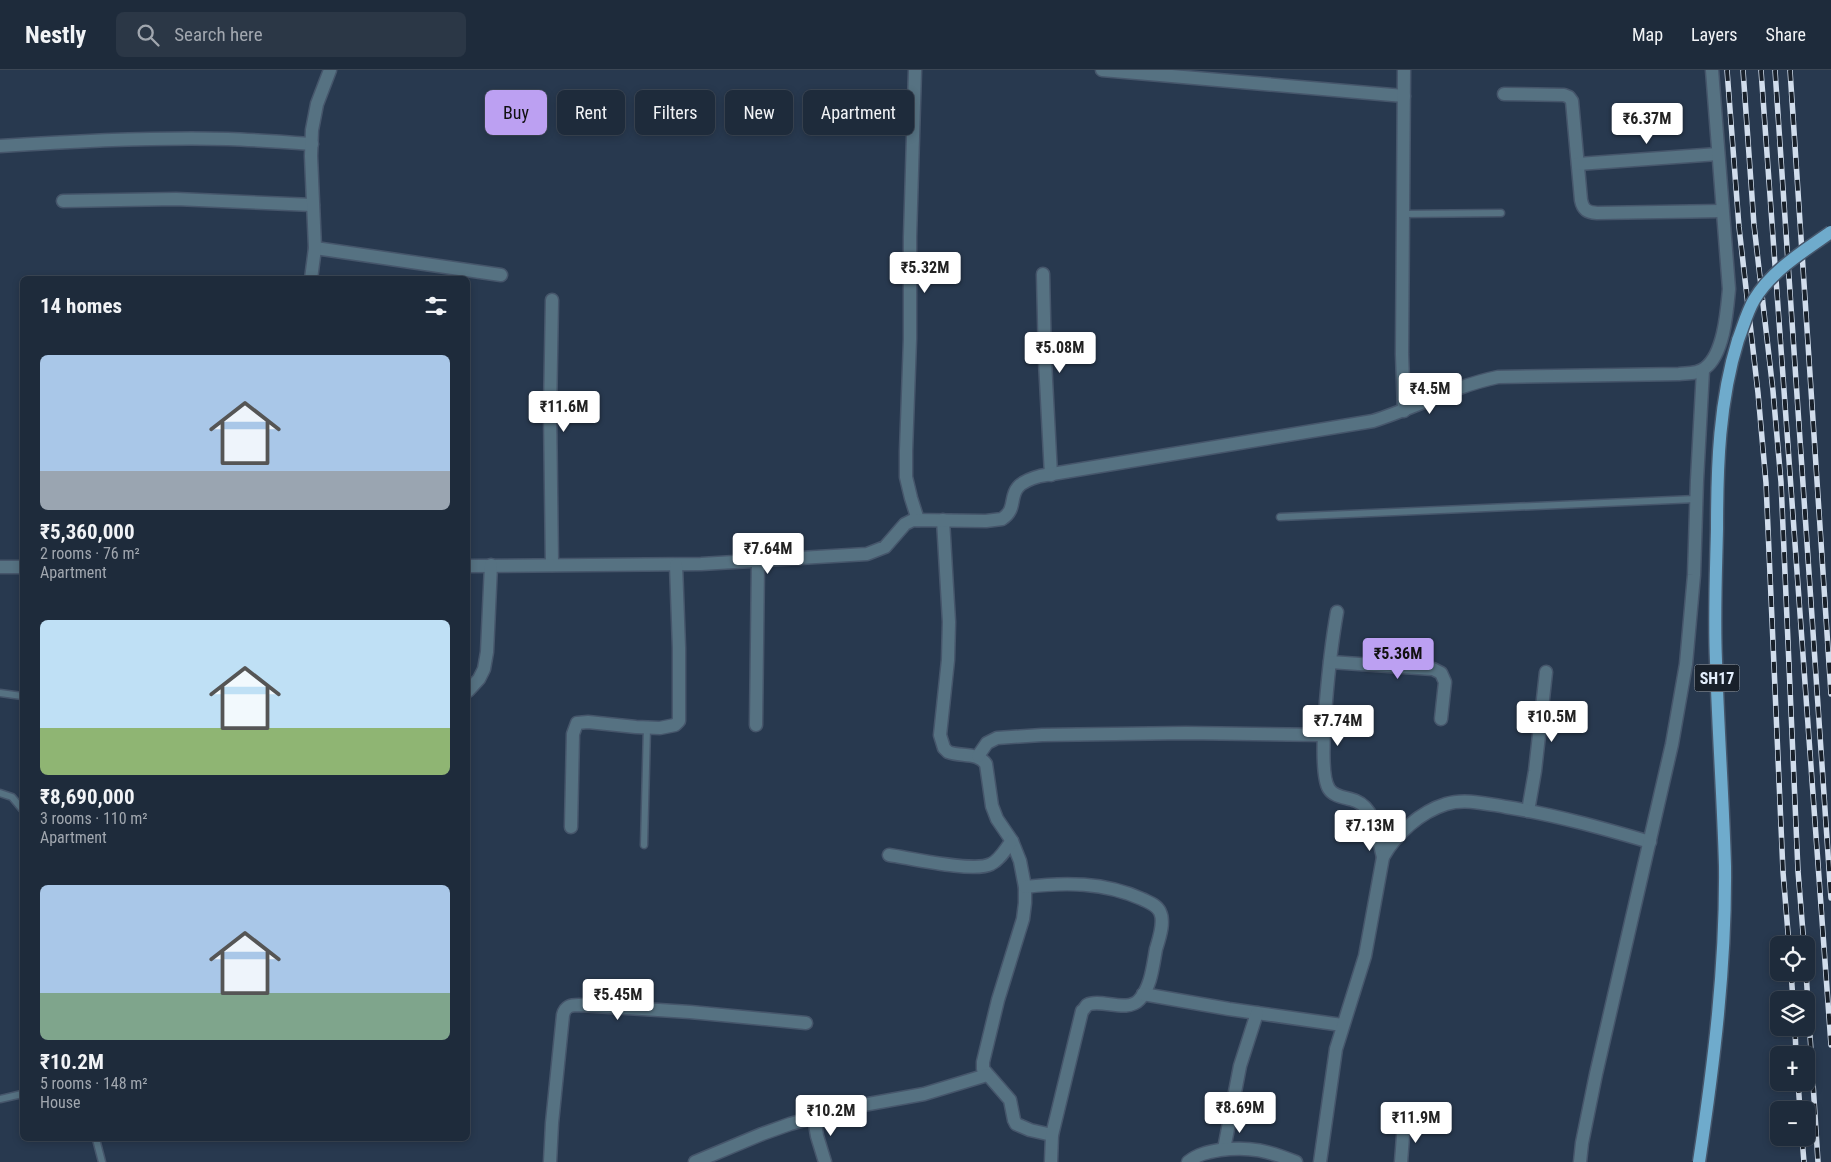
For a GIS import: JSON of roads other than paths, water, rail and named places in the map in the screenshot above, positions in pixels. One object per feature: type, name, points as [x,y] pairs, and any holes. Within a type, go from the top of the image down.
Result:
[{"type":"main road","name":"SH17","points":[[1699,1162],[1718,1022],[1724,941],[1724,839],[1716,660],[1717,490],[1722,416],[1730,365],[1742,328],[1755,299],[1772,278],[1800,253],[1831,232]]},
{"type":"street","points":[[311,276],[315,248],[312,130],[317,104],[330,70]]},
{"type":"street","points":[[916,70],[910,237],[910,339],[906,477],[918,520]]},
{"type":"street","points":[[1102,70],[1211,75],[1404,96]]},
{"type":"street","points":[[1404,70],[1402,354],[1404,411]]},
{"type":"street","points":[[470,566],[758,562],[867,554],[885,547],[908,522],[918,520],[986,521],[1002,519],[1009,511],[1014,492],[1019,484],[1051,474],[1372,421],[1404,411],[1468,384],[1498,377],[1679,374],[1703,370],[1711,362],[1718,350],[1727,309],[1729,288],[1712,70]]},
{"type":"street","points":[[1504,94],[1555,94],[1569,97],[1574,107],[1582,207],[1586,211],[1590,213],[1722,211]]},
{"type":"street","points":[[0,146],[107,140],[174,139],[228,139],[312,144]]},
{"type":"street","points":[[1578,164],[1718,154]]},
{"type":"street","points":[[62,201],[176,199],[313,205]]},
{"type":"street","points":[[315,248],[501,275]]},
{"type":"street","points":[[1043,274],[1051,474]]},
{"type":"street","points":[[552,300],[550,411],[552,565]]},
{"type":"street","points":[[1580,1162],[1596,1074],[1672,744],[1686,664],[1694,575],[1703,370]]},
{"type":"street","points":[[942,520],[949,622],[948,660],[940,735],[948,752],[978,756],[986,764],[992,806],[1012,840],[1020,861],[1025,887],[1026,903],[1023,919],[998,1000],[983,1062],[984,1069],[987,1075],[1010,1100],[1016,1124],[1030,1130],[1052,1135]]},
{"type":"street","points":[[756,726],[758,562]]},
{"type":"street","points":[[570,827],[573,734],[577,723],[670,727],[675,725],[680,716],[676,564]]},
{"type":"street","points":[[470,689],[479,679],[484,669],[487,652],[491,566]]},
{"type":"street","points":[[0,567],[20,567]]},
{"type":"street","points":[[1337,612],[1330,662],[1324,735],[1324,761],[1329,789],[1336,795],[1356,801],[1365,807],[1372,816],[1383,857]]},
{"type":"street","points":[[1330,662],[1418,667],[1437,671],[1444,678],[1445,682],[1442,719]]},
{"type":"street","points":[[1528,810],[1535,771],[1546,672]]},
{"type":"street","points":[[978,756],[991,740],[1033,735],[1186,733],[1324,735]]},
{"type":"street","points":[[1320,1162],[1335,1057],[1342,1025],[1365,956],[1383,857],[1391,843],[1410,824],[1446,804],[1473,802],[1528,810],[1585,822],[1650,842]]},
{"type":"street","points":[[889,855],[967,866],[981,866],[992,864],[1012,840]]},
{"type":"street","points":[[1025,887],[1051,884],[1101,886],[1138,897],[1157,907],[1162,918],[1152,967],[1143,994],[1135,1003],[1093,1004],[1087,1006],[1082,1011],[1052,1135],[1050,1162]]},
{"type":"street","points":[[1143,994],[1342,1025]]},
{"type":"street","points":[[550,1162],[562,1015],[568,1007],[579,1005],[690,1012],[806,1024]]},
{"type":"street","points":[[1224,1149],[1240,1066],[1257,1013]]},
{"type":"street","points":[[695,1162],[762,1134],[814,1117],[852,1107],[924,1094],[987,1075]]},
{"type":"street","points":[[814,1117],[819,1146],[825,1162]]},
{"type":"street","points":[[1401,1162],[1404,1123]]},
{"type":"street","points":[[1188,1162],[1206,1152],[1252,1148],[1275,1153],[1296,1162]]},
{"type":"lane","points":[[1403,214],[1501,213]]},
{"type":"lane","points":[[1280,517],[1696,499]]},
{"type":"lane","points":[[0,693],[20,696]]},
{"type":"lane","points":[[644,845],[646,727]]},
{"type":"lane","points":[[0,793],[12,797],[20,806]]},
{"type":"lane","points":[[0,1099],[20,1094]]},
{"type":"lane","points":[[97,1141],[102,1162]]},
{"type":"railway","points":[[1727,70],[1739,227],[1766,483],[1783,872],[1788,936]]},
{"type":"railway","points":[[1743,70],[1754,225],[1773,391],[1781,482],[1798,871],[1803,936]]},
{"type":"railway","points":[[1761,70],[1831,1045]]},
{"type":"railway","points":[[1775,70],[1831,898]]},
{"type":"railway","points":[[1790,70],[1831,694]]},
{"type":"railway","points":[[1792,981],[1792,991]]},
{"type":"railway","points":[[1807,981],[1818,1162]]},
{"type":"railway","points":[[1795,1036],[1796,1046]]},
{"type":"railway","points":[[1799,1091],[1799,1101]]},
{"type":"railway","points":[[1803,1146],[1804,1162]]}]
